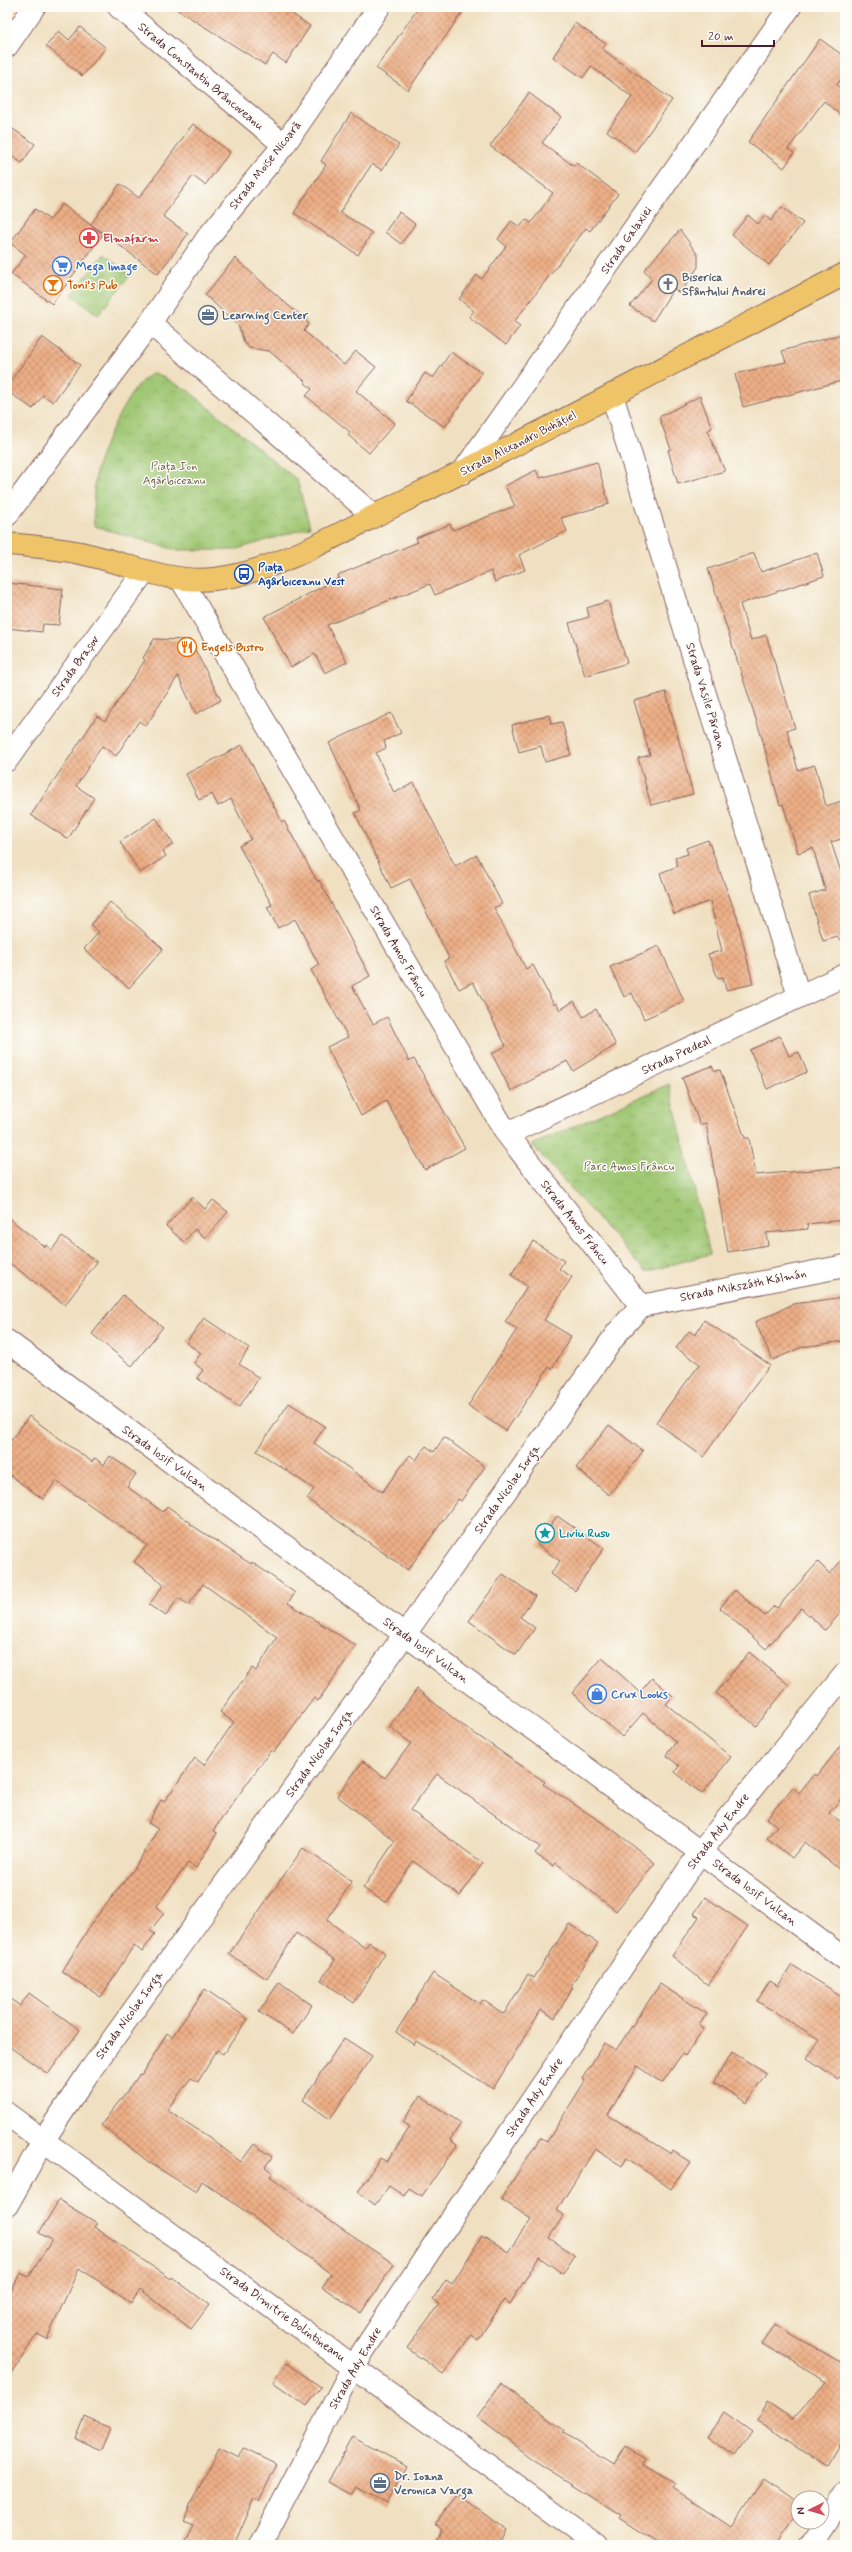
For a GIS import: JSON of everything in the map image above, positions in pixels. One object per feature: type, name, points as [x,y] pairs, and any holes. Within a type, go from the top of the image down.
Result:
[{"type":"main road","name":"Strada Alexandru Bohățiel","points":[[7,544],[79,553],[144,572],[181,579],[214,579],[256,570],[293,555],[462,473],[845,274]]},
{"type":"street","points":[[7,46],[34,7]]},
{"type":"street","name":"Strada Constantin Brâncoveanu","points":[[119,7],[284,145]]},
{"type":"street","name":"Strada Moise Nicoară","points":[[150,322],[208,237],[284,145],[379,7]]},
{"type":"street","name":"Strada Galaxiei","points":[[462,473],[790,7]]},
{"type":"street","points":[[7,515],[150,322],[374,516]]},
{"type":"street","name":"Strada Vasile Pârvan","points":[[612,395],[799,996]]},
{"type":"street","name":"Strada Brașov","points":[[7,760],[144,572]]},
{"type":"street","name":"Strada Amos Frâncu","points":[[181,579],[507,1134],[641,1306]]},
{"type":"street","name":"Strada Predeal","points":[[507,1134],[845,975]]},
{"type":"street","name":"Strada Mikszáth Kálmán","points":[[641,1306],[845,1266]]},
{"type":"street","name":"Strada Nicolae Iorga","points":[[7,2205],[43,2141],[89,2072],[405,1634],[617,1333],[641,1306]]},
{"type":"street","name":"Strada Iosif Vulcan","points":[[7,1341],[701,1851],[845,1959]]},
{"type":"street","name":"Strada Ady Endre","points":[[260,2545],[354,2366],[701,1851],[845,1674]]},
{"type":"street","name":"Strada Dimitrie Bolintineanu","points":[[7,2114],[354,2366],[597,2545]]},
{"type":"street","points":[[811,2545],[845,2494]]},
{"type":"green space","points":[[103,254],[130,275],[98,315],[72,295]]},
{"type":"green space","name":"Piața Ion Agârbiceanu","points":[[155,373],[189,391],[297,480],[310,527],[234,550],[176,550],[94,526],[95,483],[103,449],[130,396],[138,385],[147,377]]},
{"type":"green space","name":"Parc Amos Frâncu","points":[[669,1084],[710,1254],[646,1272],[532,1145]]},
{"type":"building","points":[[173,7],[282,7],[310,26],[286,63],[273,54],[265,65]]},
{"type":"building","points":[[419,7],[466,7],[408,90],[376,68]]},
{"type":"building","points":[[575,23],[606,44],[602,49],[672,100],[635,152],[607,131],[632,97],[591,66],[583,78],[553,57]]},
{"type":"building","points":[[80,27],[106,48],[82,76],[46,46],[59,31],[69,40]]},
{"type":"building","points":[[820,39],[845,57],[845,73],[837,85],[845,92],[845,119],[824,101],[788,149],[794,153],[784,168],[748,142]]},
{"type":"building","points":[[529,93],[561,117],[542,143],[574,166],[576,163],[618,194],[590,231],[586,228],[514,322],[520,326],[506,345],[469,317],[474,311],[459,299],[477,275],[482,279],[506,246],[498,239],[511,221],[520,227],[526,219],[531,223],[553,193],[490,146]]},
{"type":"building","points":[[351,113],[399,145],[382,170],[372,164],[340,212],[372,233],[358,255],[294,213],[326,165],[321,161]]},
{"type":"building","points":[[193,124],[230,152],[205,185],[193,176],[163,216],[188,234],[158,274],[91,224],[120,184],[139,198]]},
{"type":"building","points":[[7,125],[35,144],[22,163],[7,153]]},
{"type":"building","points":[[62,204],[103,234],[52,304],[11,274],[26,255],[10,243],[35,209],[50,220]]},
{"type":"building","points":[[782,207],[803,223],[769,265],[732,235],[748,215],[758,224],[765,216],[771,221]]},
{"type":"building","points":[[399,212],[415,224],[401,244],[385,232]]},
{"type":"building","name":"Biserica Sfântului Andrei","points":[[680,230],[698,255],[698,267],[680,294],[674,288],[653,321],[630,306],[652,279],[644,270]]},
{"type":"building","points":[[235,258],[309,324],[304,331],[344,365],[356,351],[376,367],[356,391],[395,423],[369,453],[348,435],[350,432],[306,396],[312,389],[305,383],[306,382],[269,351],[249,348],[244,342],[238,325],[205,295]]},
{"type":"building","points":[[845,333],[845,380],[743,407],[735,374],[786,362],[782,351]]},
{"type":"building","points":[[42,337],[80,365],[53,402],[43,395],[33,409],[7,391],[7,386]]},
{"type":"building","points":[[451,352],[482,373],[445,427],[406,401],[425,373],[433,378]]},
{"type":"building","points":[[700,396],[712,428],[707,431],[725,471],[678,484],[668,450],[671,449],[659,417]]},
{"type":"building","points":[[597,462],[609,504],[561,518],[567,531],[519,555],[525,570],[495,582],[491,571],[435,595],[430,584],[327,625],[347,662],[325,673],[315,654],[291,667],[264,617],[339,578],[338,575],[418,542],[416,538],[450,524],[453,530],[515,506],[505,486],[536,470],[540,478]]},
{"type":"building","points":[[754,553],[761,572],[817,553],[824,576],[740,604],[751,640],[766,635],[795,728],[787,730],[798,770],[815,765],[826,806],[842,801],[845,812],[845,838],[831,842],[845,884],[845,939],[839,940],[838,937],[823,941],[809,895],[825,890],[813,848],[798,853],[783,804],[780,805],[762,738],[708,569]]},
{"type":"building","points":[[7,583],[63,589],[59,625],[43,624],[42,632],[7,628]]},
{"type":"building","points":[[608,601],[627,663],[585,676],[569,623],[589,617],[587,608]]},
{"type":"building","points":[[154,639],[190,640],[221,700],[196,714],[178,676],[146,726],[139,721],[116,756],[102,746],[76,786],[94,798],[68,839],[31,815],[97,716],[105,721],[145,660],[143,658]]},
{"type":"building","points":[[666,692],[693,794],[651,805],[638,758],[650,755],[634,701]]},
{"type":"building","points":[[391,713],[401,733],[384,741],[386,748],[376,753],[394,793],[414,783],[455,866],[477,855],[502,904],[494,908],[526,969],[533,965],[554,1005],[556,1003],[560,1010],[574,1001],[583,1017],[596,1009],[616,1045],[573,1071],[567,1061],[511,1091],[492,1054],[506,1046],[473,982],[459,989],[444,961],[449,958],[410,879],[391,888],[355,813],[361,810],[329,743]]},
{"type":"building","points":[[549,715],[551,724],[562,722],[571,755],[545,762],[541,746],[519,752],[512,725]]},
{"type":"building","points":[[242,745],[282,822],[284,821],[317,881],[319,880],[370,976],[352,986],[373,1024],[387,1017],[409,1061],[414,1059],[465,1148],[425,1170],[386,1101],[361,1116],[327,1047],[348,1037],[311,970],[319,965],[295,919],[278,928],[267,907],[272,905],[239,846],[251,839],[231,799],[218,806],[212,794],[199,800],[186,774]]},
{"type":"building","points":[[156,818],[173,844],[163,851],[166,856],[140,873],[120,842]]},
{"type":"building","points":[[708,840],[737,917],[753,984],[726,990],[723,977],[718,978],[708,954],[722,951],[710,901],[674,914],[660,873],[678,866],[675,858],[688,854],[686,848]]},
{"type":"building","points":[[110,902],[163,949],[129,988],[84,949],[99,932],[91,925]]},
{"type":"building","points":[[659,946],[684,1001],[644,1019],[632,993],[624,997],[610,967]]},
{"type":"building","points":[[780,1036],[789,1056],[799,1052],[807,1072],[767,1089],[750,1050]]},
{"type":"building","points":[[712,1066],[715,1071],[720,1070],[745,1138],[749,1138],[756,1175],[845,1167],[845,1220],[807,1224],[808,1229],[766,1233],[768,1245],[728,1252],[706,1123],[700,1125],[682,1077]]},
{"type":"building","points":[[192,1197],[205,1209],[213,1200],[228,1212],[205,1238],[195,1229],[184,1242],[166,1226]]},
{"type":"building","points":[[7,1217],[45,1247],[46,1245],[52,1250],[62,1236],[97,1262],[65,1305],[7,1261]]},
{"type":"building","points":[[533,1241],[564,1261],[559,1269],[572,1277],[544,1320],[571,1336],[552,1369],[549,1367],[506,1431],[468,1406],[517,1329],[505,1322],[527,1286],[511,1275]]},
{"type":"building","points":[[123,1295],[163,1327],[132,1366],[92,1334]]},
{"type":"building","points":[[845,1297],[845,1320],[841,1320],[844,1341],[802,1347],[773,1360],[755,1322],[793,1304]]},
{"type":"building","points":[[204,1318],[249,1348],[239,1364],[259,1378],[239,1407],[197,1378],[203,1370],[194,1363],[201,1353],[186,1343]]},
{"type":"building","points":[[704,1320],[770,1365],[703,1457],[656,1422],[700,1364],[676,1348],[689,1331],[695,1335]]},
{"type":"building","points":[[289,1403],[325,1426],[314,1443],[382,1492],[410,1455],[416,1460],[426,1446],[434,1452],[444,1437],[485,1467],[461,1501],[458,1499],[408,1570],[307,1499],[314,1489],[257,1451]]},
{"type":"building","points":[[29,1416],[92,1462],[95,1458],[104,1465],[110,1456],[136,1474],[127,1487],[163,1512],[167,1506],[191,1523],[190,1524],[251,1564],[252,1562],[295,1593],[288,1603],[356,1646],[318,1701],[314,1698],[274,1752],[271,1750],[213,1831],[217,1833],[196,1868],[188,1863],[156,1907],[164,1913],[150,1931],[155,1934],[142,1952],[134,1945],[101,1997],[62,1972],[91,1924],[134,1869],[158,1829],[148,1823],[161,1800],[164,1802],[195,1758],[204,1765],[234,1722],[220,1712],[252,1668],[256,1671],[277,1637],[203,1584],[189,1605],[178,1598],[166,1616],[149,1605],[164,1584],[134,1562],[147,1545],[56,1481],[43,1499],[7,1473],[7,1446]]},
{"type":"building","points":[[609,1425],[643,1451],[609,1495],[576,1468]]},
{"type":"building","points":[[557,1516],[604,1548],[575,1591],[551,1574],[560,1561],[537,1545]]},
{"type":"building","points":[[845,1556],[845,1608],[825,1630],[801,1608],[766,1649],[720,1608],[735,1590],[765,1616],[774,1606],[777,1608],[818,1562],[830,1574]]},
{"type":"building","points":[[503,1574],[535,1596],[520,1617],[535,1628],[516,1655],[469,1621]]},
{"type":"building","points":[[749,1652],[789,1685],[756,1726],[716,1693]]},
{"type":"building","points":[[602,1658],[640,1692],[652,1678],[673,1696],[666,1704],[731,1757],[702,1794],[675,1772],[679,1766],[666,1755],[676,1742],[643,1713],[622,1737],[572,1693]]},
{"type":"building","points":[[417,1689],[458,1722],[545,1782],[543,1784],[612,1829],[655,1863],[616,1911],[556,1863],[554,1866],[535,1854],[540,1847],[437,1774],[410,1810],[483,1863],[460,1896],[413,1861],[386,1903],[363,1888],[395,1841],[337,1796],[363,1761],[385,1778],[411,1743],[389,1727]]},
{"type":"building","points":[[845,1740],[845,1794],[829,1813],[845,1825],[845,1874],[805,1842],[792,1858],[767,1838],[777,1826],[767,1818],[793,1787],[799,1793],[814,1774],[817,1776]]},
{"type":"building","points":[[303,1848],[352,1881],[327,1920],[365,1948],[369,1942],[385,1953],[354,2003],[321,1980],[335,1960],[296,1933],[267,1979],[229,1954]]},
{"type":"building","points":[[705,1897],[748,1926],[708,1985],[672,1956],[699,1917],[694,1914]]},
{"type":"building","points":[[569,1924],[598,1943],[571,1986],[573,1987],[555,2018],[541,2010],[493,2089],[416,2041],[414,2045],[396,2032],[433,1973],[480,2004],[483,2000],[504,2014],[528,1974],[534,1978]]},
{"type":"building","points":[[792,1965],[845,1998],[845,2070],[838,2079],[807,2058],[820,2040],[757,2001],[770,1981],[778,1986]]},
{"type":"building","points":[[279,1982],[312,2005],[293,2034],[259,2012]]},
{"type":"building","points":[[660,1984],[707,2014],[699,2024],[704,2028],[685,2056],[682,2054],[662,2083],[637,2066],[608,2115],[671,2154],[673,2151],[690,2162],[671,2189],[627,2158],[622,2166],[595,2149],[557,2210],[564,2215],[549,2238],[575,2255],[563,2274],[539,2257],[510,2304],[504,2300],[478,2340],[471,2335],[443,2374],[407,2348],[439,2304],[433,2300],[446,2280],[452,2284],[482,2236],[508,2252],[531,2219],[501,2199],[540,2138],[547,2142],[585,2081],[582,2079],[604,2043],[616,2050]]},
{"type":"building","points":[[205,1989],[248,2019],[223,2054],[217,2050],[198,2082],[191,2078],[167,2110],[209,2137],[241,2162],[254,2144],[272,2157],[265,2167],[273,2173],[270,2176],[337,2226],[394,2264],[361,2313],[322,2287],[331,2274],[245,2211],[202,2181],[196,2192],[150,2163],[101,2125],[140,2074],[142,2075],[167,2033],[172,2037]]},
{"type":"building","points":[[29,1993],[80,2030],[48,2074],[7,2045],[7,1996],[20,2006]]},
{"type":"building","points":[[344,2038],[372,2056],[330,2119],[303,2100]]},
{"type":"building","points":[[732,2052],[766,2073],[747,2103],[714,2082]]},
{"type":"building","points":[[420,2096],[461,2123],[450,2140],[457,2145],[422,2196],[409,2188],[404,2196],[389,2186],[375,2205],[358,2192],[380,2158],[387,2162],[410,2127],[403,2122]]},
{"type":"building","points":[[59,2200],[97,2223],[94,2227],[171,2279],[172,2277],[209,2305],[191,2329],[140,2289],[131,2303],[79,2268],[47,2339],[37,2334],[7,2381],[7,2300],[20,2273],[29,2277],[52,2240],[39,2233]]},
{"type":"building","points":[[774,2324],[842,2363],[845,2360],[845,2435],[826,2466],[757,2420],[767,2402],[793,2419],[827,2381],[762,2344]]},
{"type":"building","points":[[286,2363],[321,2387],[307,2406],[273,2382]]},
{"type":"building","points":[[501,2383],[564,2430],[562,2432],[614,2465],[626,2446],[646,2458],[642,2465],[675,2483],[672,2488],[731,2527],[764,2479],[790,2497],[790,2523],[775,2545],[660,2545],[619,2518],[621,2515],[532,2459],[477,2417]]},
{"type":"building","points":[[724,2412],[752,2432],[735,2456],[707,2437]]},
{"type":"building","points":[[85,2417],[110,2428],[101,2450],[76,2439]]},
{"type":"building","points":[[352,2437],[407,2466],[386,2504],[356,2488],[352,2495],[328,2482]]},
{"type":"building","points":[[219,2448],[239,2458],[244,2448],[277,2464],[259,2501],[254,2498],[234,2545],[182,2545],[193,2524],[183,2520]]},
{"type":"building","points":[[459,2494],[507,2530],[500,2545],[432,2545],[441,2530],[435,2524]]},
{"type":"place","name":"Elmafarm","points":[[89,238]]},
{"type":"place","name":"Mega Image","points":[[62,266]]},
{"type":"place","name":"Biserica Sfântului Andrei","points":[[668,284]]},
{"type":"place","name":"Toni's Pub","points":[[53,285]]},
{"type":"place","name":"Learning Center","points":[[208,315]]},
{"type":"place","name":"Piața Agârbiceanu Vest","points":[[244,574]]},
{"type":"place","name":"Engels Bistro","points":[[187,647]]},
{"type":"place","name":"Liviu Rusu","points":[[545,1533]]},
{"type":"place","name":"Crux Looks","points":[[597,1694]]},
{"type":"place","name":"Dr. Ioana Veronica Varga","points":[[380,2483]]}]
